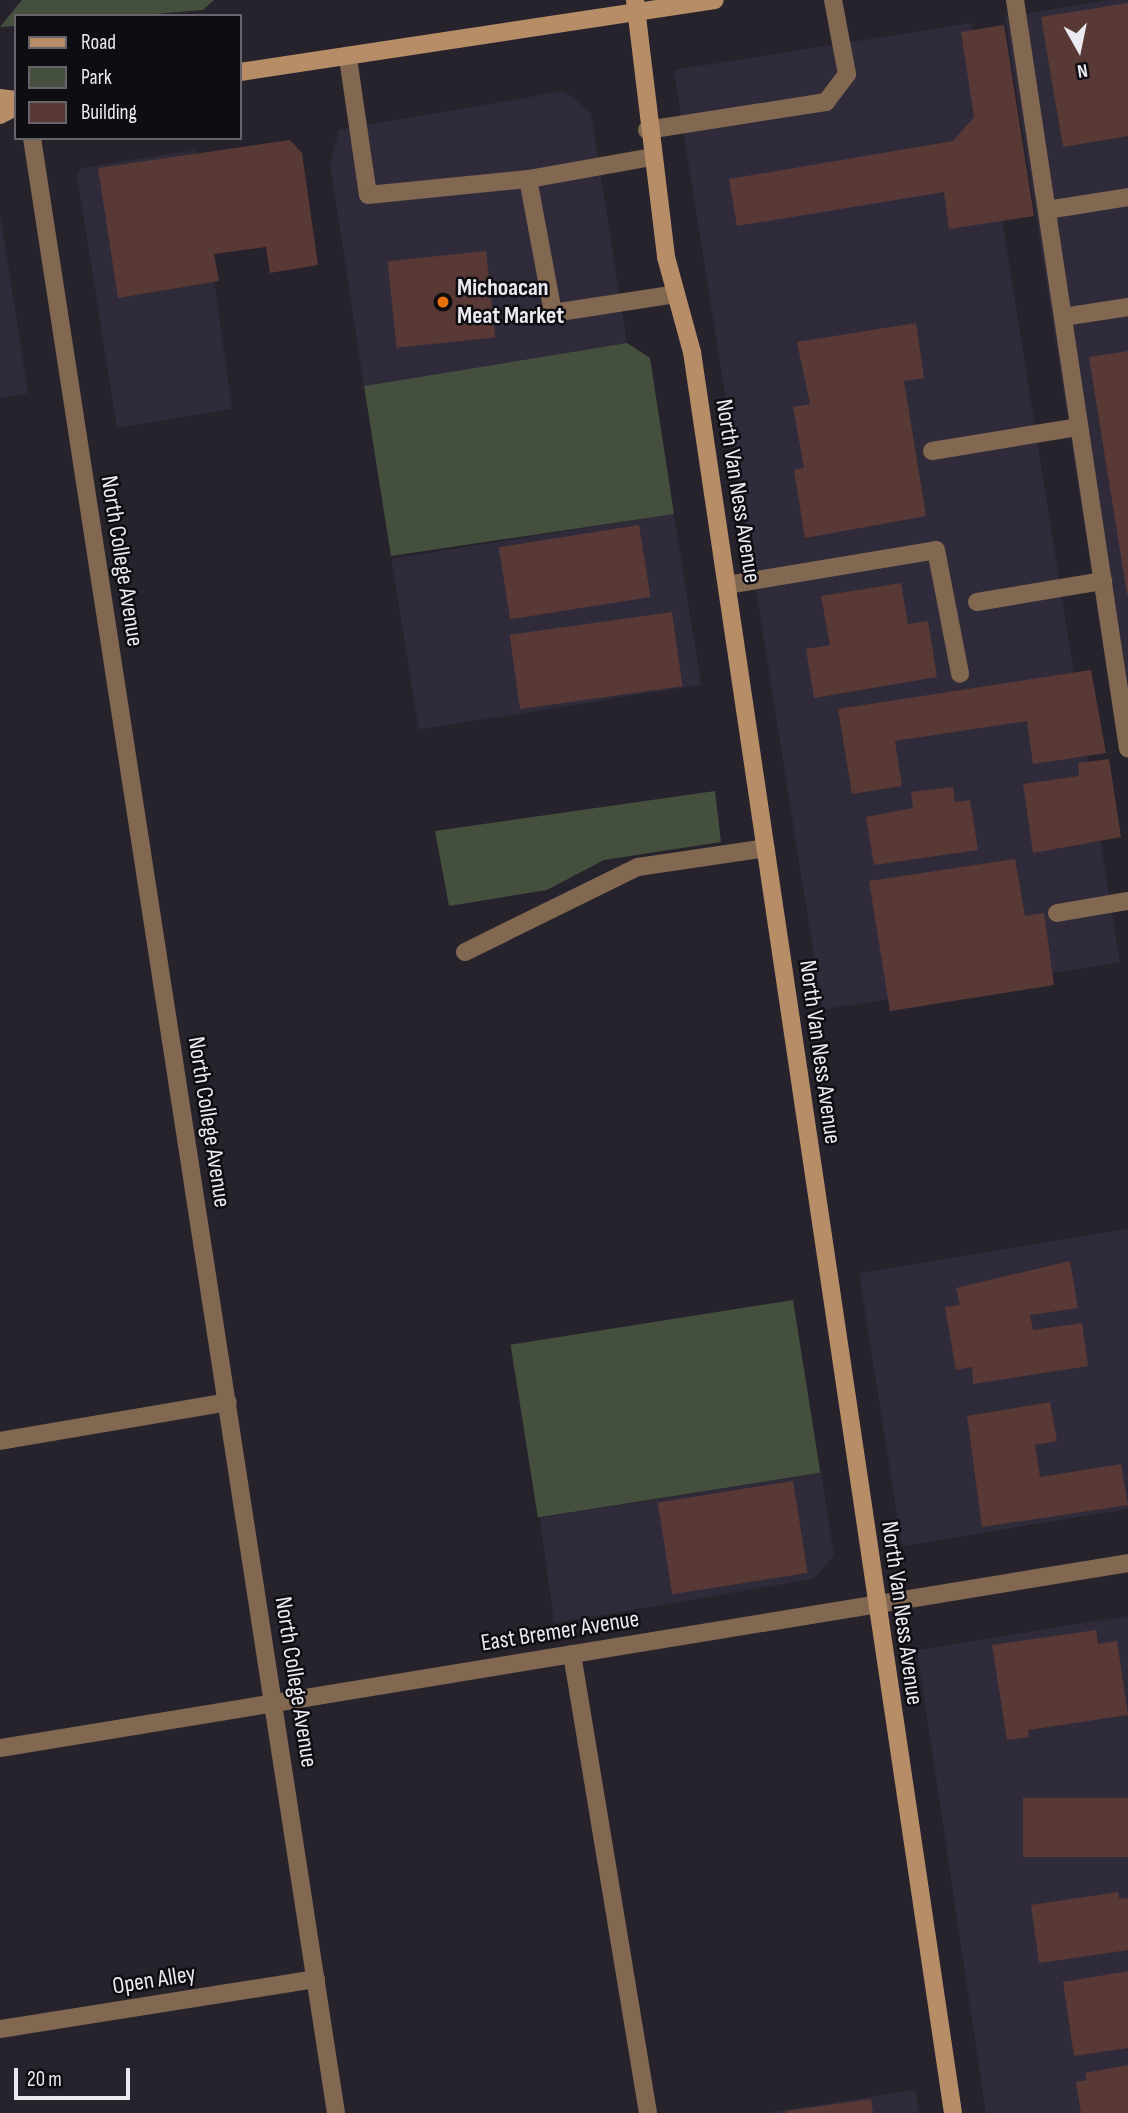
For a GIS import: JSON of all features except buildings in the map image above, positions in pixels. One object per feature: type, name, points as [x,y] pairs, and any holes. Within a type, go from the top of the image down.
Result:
[{"type":"main road","points":[[242,72],[348,58],[635,6],[715,0]]},
{"type":"main road","name":"North Van Ness Avenue","points":[[635,6],[647,130],[676,294],[692,352],[953,2113]]},
{"type":"street","points":[[647,130],[826,102],[847,74],[833,0]]},
{"type":"street","points":[[1015,0],[1128,750]]},
{"type":"street","points":[[348,58],[368,195],[528,179],[652,158]]},
{"type":"street","name":"North College Avenue","points":[[32,140],[336,2113]]},
{"type":"street","points":[[528,179],[552,313],[676,294]]},
{"type":"street","points":[[1047,210],[1128,197]]},
{"type":"street","points":[[1063,317],[1128,307]]},
{"type":"street","points":[[932,451],[1079,427]]},
{"type":"street","points":[[727,584],[936,550],[960,674]]},
{"type":"street","points":[[977,602],[1103,581]]},
{"type":"street","points":[[465,952],[638,867],[766,848]]},
{"type":"street","points":[[1057,913],[1128,901]]},
{"type":"street","points":[[0,1441],[228,1402]]},
{"type":"street","name":"East Bremer Avenue","points":[[0,1748],[1128,1563]]},
{"type":"street","points":[[572,1654],[648,2113]]},
{"type":"street","name":"Open Alley","points":[[0,2029],[316,1979]]},
{"type":"shaded area","points":[[1110,0],[1128,0],[1128,759],[1111,697],[1005,17]]},
{"type":"shaded area","points":[[971,23],[1120,962],[822,1009],[674,70]]},
{"type":"shaded area","points":[[564,91],[591,113],[627,343],[364,386],[330,163],[339,130]]},
{"type":"shaded area","points":[[196,150],[232,409],[117,428],[77,175],[82,168]]},
{"type":"shaded area","points":[[0,213],[28,393],[0,398]]},
{"type":"shaded area","points":[[674,514],[701,685],[419,730],[392,559]]},
{"type":"shaded area","points":[[1128,1229],[1128,1509],[902,1546],[859,1273]]},
{"type":"shaded area","points":[[821,1473],[834,1556],[813,1579],[554,1623],[540,1518]]},
{"type":"shaded area","points":[[1128,1616],[1128,2113],[986,2113],[917,1650]]},
{"type":"shaded area","points":[[915,2090],[919,2113],[766,2113]]},
{"type":"green space","points":[[22,0],[214,0],[203,10],[155,14],[14,14],[14,26],[0,27]]},
{"type":"green space","points":[[627,343],[650,358],[674,514],[391,556],[364,386]]},
{"type":"green space","points":[[715,791],[721,842],[604,860],[547,890],[449,906],[435,831]]},
{"type":"green space","points":[[793,1300],[820,1473],[538,1518],[511,1345]]},
{"type":"place","name":"Michoacan Meat Market","points":[[443,302]]}]
